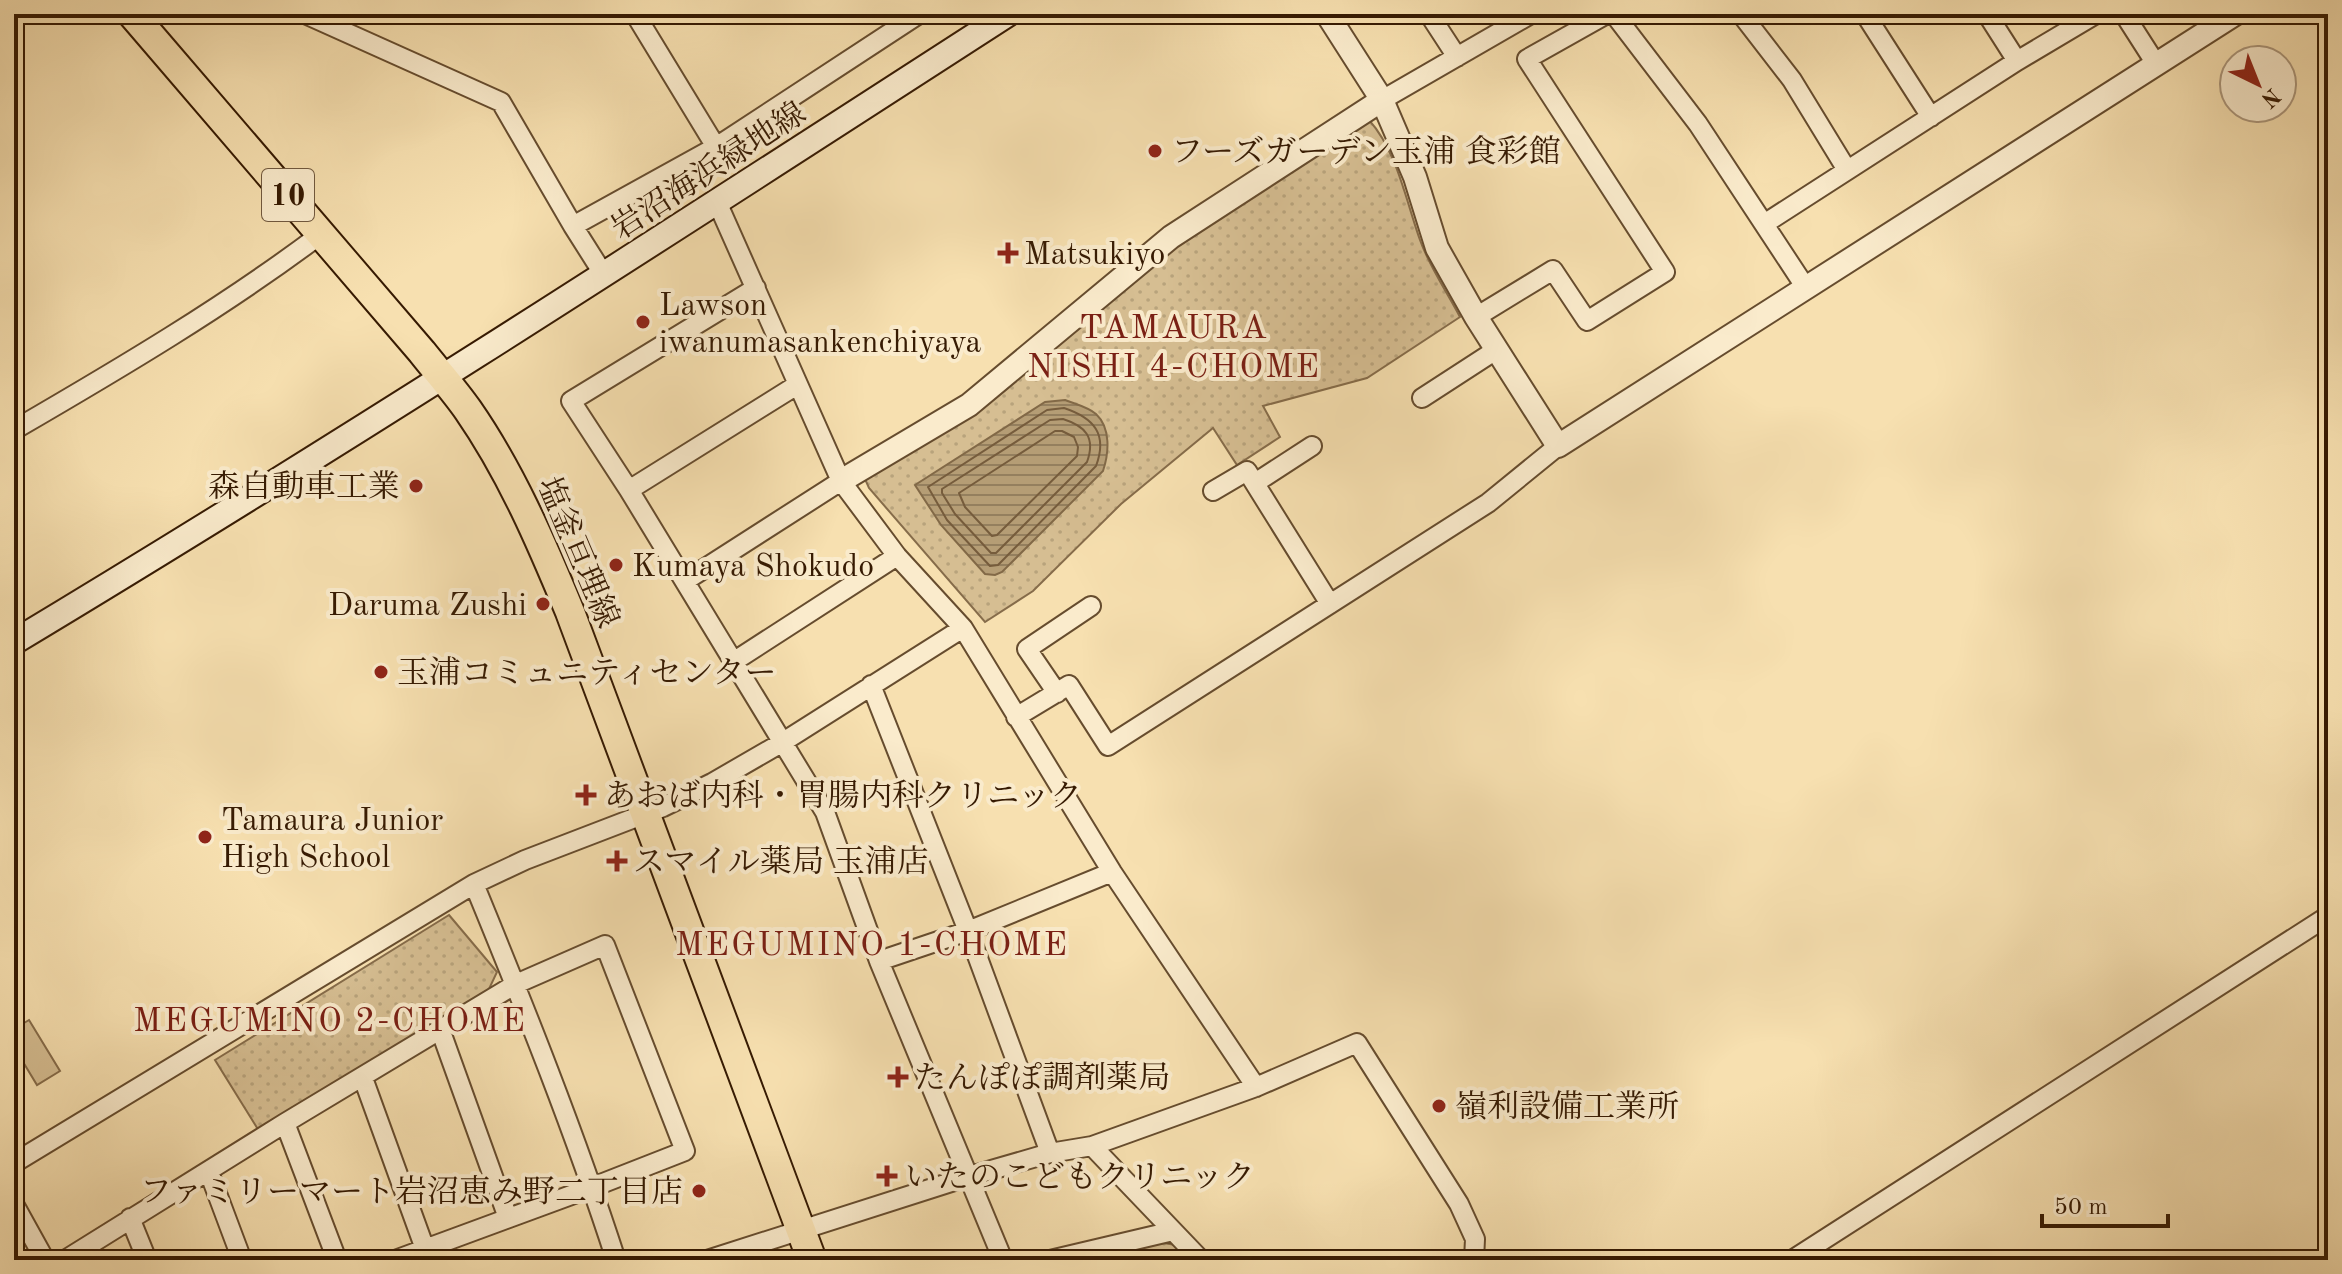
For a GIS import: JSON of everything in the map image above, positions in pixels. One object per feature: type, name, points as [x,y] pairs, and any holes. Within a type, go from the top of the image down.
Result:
[{"type":"main road","name":"塩釜亘理線","points":[[132,14],[443,378],[504,468],[528,514],[574,624],[812,1260]]},
{"type":"main road","name":"岩沼海浜緑地線","points":[[14,642],[199,531],[443,378],[1008,14]]},
{"type":"street","points":[[305,14],[501,102],[604,275]]},
{"type":"street","points":[[635,14],[716,147]]},
{"type":"street","points":[[573,226],[716,147],[919,14]]},
{"type":"street","points":[[1327,14],[1382,100],[1415,177],[1437,248],[1496,350],[1558,446]]},
{"type":"street","points":[[1429,14],[1457,57]]},
{"type":"street","points":[[685,581],[841,481],[969,405],[1171,237],[1382,100],[1531,14]]},
{"type":"street","points":[[1476,317],[1553,270],[1587,321],[1665,272],[1527,59],[1607,14]]},
{"type":"street","points":[[1614,14],[1698,124],[1806,288]]},
{"type":"street","points":[[1741,14],[1792,80],[1847,170]]},
{"type":"street","points":[[1865,14],[1931,117]]},
{"type":"street","points":[[1987,14],[2017,61]]},
{"type":"street","points":[[1764,224],[2017,61],[2096,14]]},
{"type":"street","points":[[2124,14],[2156,64]]},
{"type":"street","points":[[1016,717],[1069,685],[1108,746],[1488,503],[1558,446],[2235,14]]},
{"type":"street","points":[[717,202],[841,481],[897,556],[963,628],[1112,872],[1256,1087]]},
{"type":"street","points":[[14,430],[156,346],[321,234]]},
{"type":"street","points":[[756,288],[571,401],[629,490],[825,812],[879,961],[1003,1260]]},
{"type":"street","points":[[1422,398],[1496,350]]},
{"type":"street","points":[[629,490],[797,385]]},
{"type":"street","points":[[1255,483],[1312,446]]},
{"type":"street","points":[[1213,491],[1247,471],[1330,604]]},
{"type":"street","points":[[733,662],[897,556]]},
{"type":"street","points":[[1057,693],[1027,649],[1091,606]]},
{"type":"street","points":[[14,1163],[474,884],[525,860],[645,815],[712,783],[783,742],[963,628]]},
{"type":"street","points":[[871,685],[968,931],[1050,1153]]},
{"type":"street","points":[[879,961],[968,931],[1112,872]]},
{"type":"street","points":[[474,884],[516,984],[593,1187],[616,1260]]},
{"type":"street","points":[[1792,1260],[2328,916]]},
{"type":"street","points":[[65,1260],[516,984],[605,945],[685,1151],[395,1260]]},
{"type":"street","points":[[440,1029],[508,1218]]},
{"type":"street","points":[[707,1260],[967,1177],[1050,1153],[1092,1146],[1256,1087],[1357,1043],[1459,1204],[1475,1239],[1474,1260]]},
{"type":"street","points":[[363,1078],[425,1249]]},
{"type":"street","points":[[285,1123],[337,1260]]},
{"type":"street","points":[[1092,1146],[1201,1260]]},
{"type":"street","points":[[209,1172],[242,1260]]},
{"type":"street","points":[[14,1204],[45,1260]]},
{"type":"street","points":[[130,1218],[147,1260]]},
{"type":"street","points":[[1050,1260],[1098,1255],[1173,1231]]},
{"type":"shaded area","points":[[1369,120],[1394,161],[1424,250],[1460,317],[1367,378],[1263,406],[1280,437],[1237,465],[1213,428],[1121,504],[1033,591],[985,622],[869,488],[865,479],[1177,244]]},
{"type":"shaded area","points":[[449,915],[497,972],[489,989],[259,1131],[215,1060]]},
{"type":"shaded area","points":[[29,1020],[60,1071],[37,1085],[14,1047],[14,1029]]},
{"type":"shaded area","points":[[1163,1243],[1176,1245],[1190,1260],[1113,1260],[1119,1251]]},
{"type":"water","points":[[1065,400],[1089,409],[1101,420],[1107,441],[1103,471],[1002,572],[985,574],[941,525],[915,485],[1045,402]]},
{"type":"place","name":"フーズガーデン玉浦 食彩館","points":[[1155,151]]},
{"type":"place","name":"Matsukiyo","points":[[1008,253]]},
{"type":"place","name":"Lawson iwanumasankenchiyaya","points":[[643,322]]},
{"type":"place","name":"森自動車工業","points":[[416,486]]},
{"type":"place","name":"Kumaya Shokudo","points":[[616,565]]},
{"type":"place","name":"Daruma Zushi","points":[[543,604]]},
{"type":"place","name":"玉浦コミュニティセンター","points":[[381,672]]},
{"type":"place","name":"あおば内科・胃腸内科クリニック","points":[[586,795]]},
{"type":"place","name":"Tamaura Junior High School","points":[[205,837]]},
{"type":"place","name":"スマイル薬局 玉浦店","points":[[617,861]]},
{"type":"place","name":"たんぽぽ調剤薬局","points":[[898,1077]]},
{"type":"place","name":"嶺利設備工業所","points":[[1439,1106]]},
{"type":"place","name":"いたのこどもクリニック","points":[[887,1176]]},
{"type":"place","name":"ファミリーマート岩沼恵み野二丁目店","points":[[699,1191]]},
{"type":"district","name":"TAMAURA NISHI 4-CHOME","points":[[1174,346]]},
{"type":"district","name":"MEGUMINO 1-CHOME","points":[[872,943]]},
{"type":"district","name":"MEGUMINO 2-CHOME","points":[[330,1019]]}]
